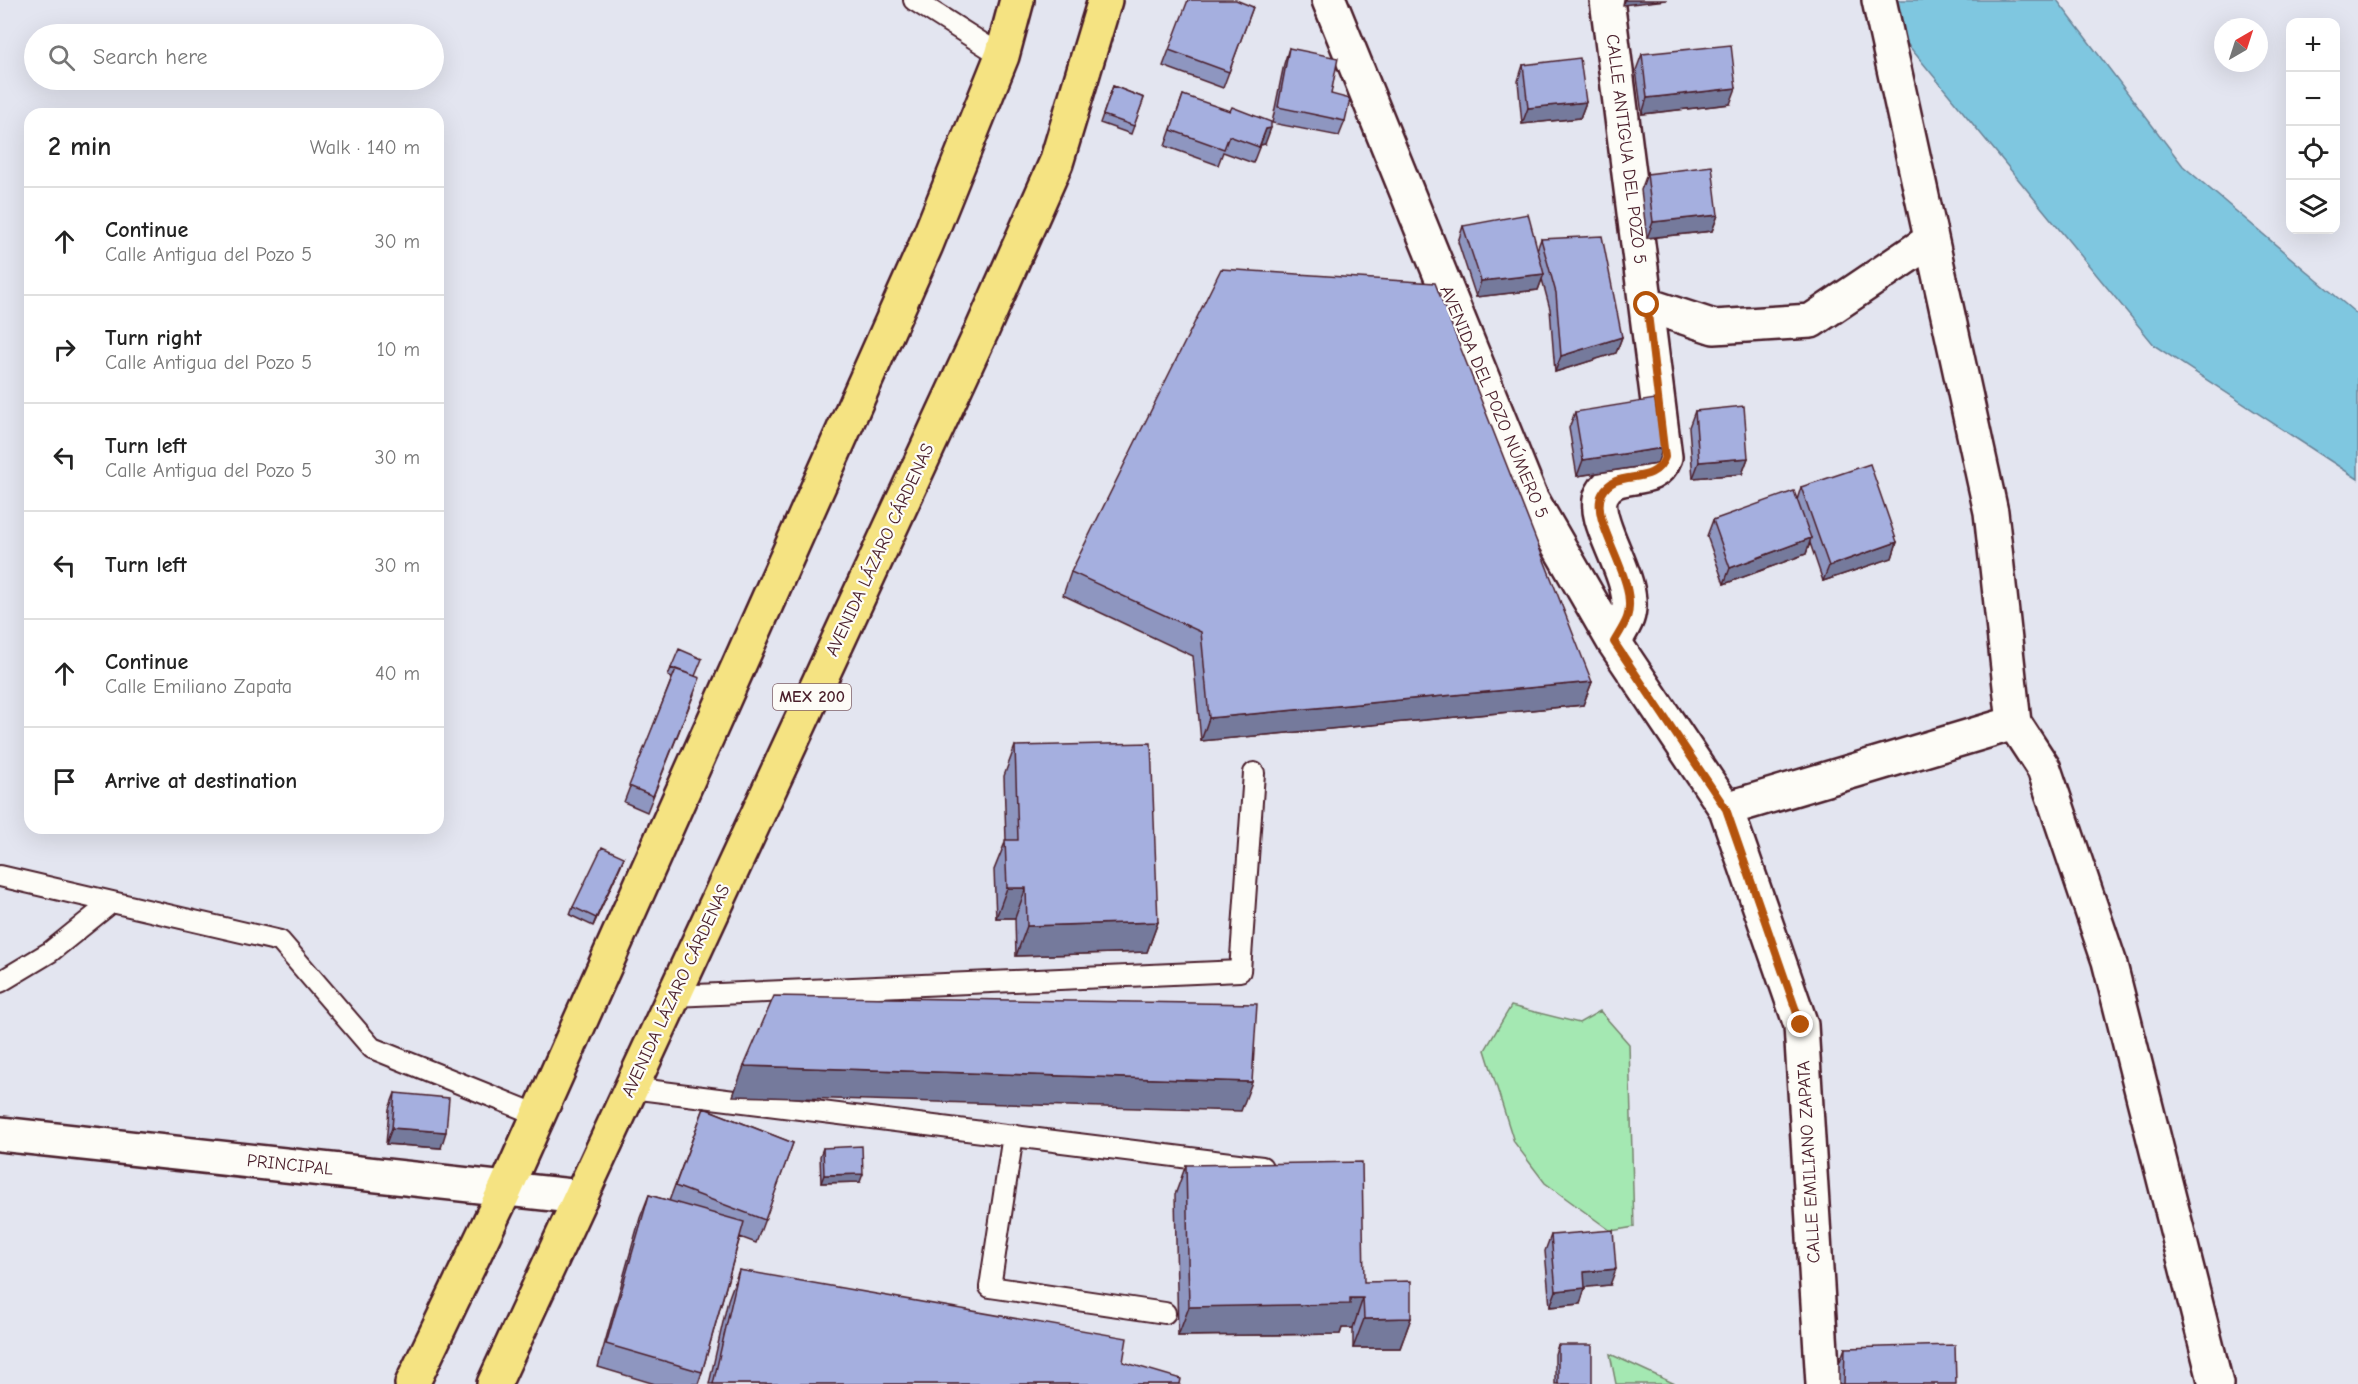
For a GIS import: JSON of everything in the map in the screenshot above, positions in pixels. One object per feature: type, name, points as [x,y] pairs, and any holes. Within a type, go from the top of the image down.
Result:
[{"type":"main road","points":[[412,1384],[506,1188],[926,245],[1002,56],[1017,0]]},
{"type":"main road","name":"AVENIDA LÁZARO CÁRDENAS","points":[[494,1384],[983,328],[1056,163],[1105,0]]},
{"type":"street","name":"AVENIDA DEL POZO NÚMERO 5","points":[[1329,0],[1531,498],[1614,642],[1726,809]]},
{"type":"street","name":"CALLE ANTIGUA DEL POZO 5","points":[[1607,0],[1665,457],[1661,468],[1652,474],[1614,480],[1601,494],[1600,512],[1627,584],[1628,617],[1614,642]]},
{"type":"street","points":[[1879,0],[1991,512],[2014,723],[2044,769],[2109,961],[2216,1384]]},
{"type":"street","points":[[1647,305],[1714,327],[1811,321],[1931,240]]},
{"type":"street","points":[[1726,809],[2014,723]]},
{"type":"street","name":"CALLE EMILIANO ZAPATA","points":[[1726,809],[1801,1025],[1823,1384]]},
{"type":"street","name":"PRINCIPAL","points":[[0,1134],[580,1197]]},
{"type":"lane","points":[[914,0],[1002,56]]},
{"type":"lane","points":[[674,996],[1240,971],[1254,773]]},
{"type":"lane","points":[[0,876],[280,942],[372,1048],[538,1115]]},
{"type":"lane","points":[[0,982],[50,952],[112,902]]},
{"type":"lane","points":[[631,1088],[1262,1167]]},
{"type":"lane","points":[[1013,1135],[990,1287],[1165,1313]]},
{"type":"green space","points":[[1511,1006],[1579,1023],[1600,1011],[1629,1044],[1634,1227],[1611,1231],[1545,1183],[1514,1142],[1485,1050]]},
{"type":"green space","points":[[1610,1354],[1675,1384],[1616,1384]]},
{"type":"water","points":[[1885,0],[2057,0],[2183,166],[2358,315],[2358,479],[2155,346],[1890,23]]},
{"type":"building","points":[[1188,0],[1236,0],[1253,7],[1229,72],[1169,50]]},
{"type":"building","points":[[1731,45],[1736,88],[1647,98],[1642,54]]},
{"type":"building","points":[[1289,48],[1338,58],[1331,94],[1350,99],[1345,121],[1278,107]]},
{"type":"building","points":[[1580,58],[1586,102],[1528,108],[1523,65]]},
{"type":"building","points":[[1113,86],[1144,98],[1134,126],[1103,115]]},
{"type":"building","points":[[1183,95],[1230,111],[1232,107],[1271,122],[1271,128],[1266,129],[1259,147],[1229,136],[1224,149],[1171,130]]},
{"type":"building","points":[[1712,166],[1718,215],[1653,222],[1647,174]]},
{"type":"building","points":[[1528,214],[1544,274],[1481,281],[1463,226]]},
{"type":"building","points":[[1602,236],[1622,337],[1561,356],[1556,293],[1541,239]]},
{"type":"building","points":[[1221,269],[1435,283],[1592,682],[1209,718],[1201,632],[1071,572]]},
{"type":"building","points":[[1655,399],[1663,448],[1583,460],[1575,412]]},
{"type":"building","points":[[1744,406],[1748,458],[1699,462],[1695,411]]},
{"type":"building","points":[[1870,464],[1897,542],[1829,566],[1801,487]]},
{"type":"building","points":[[1794,491],[1811,538],[1730,568],[1713,520]]},
{"type":"building","points":[[679,649],[702,659],[695,676],[671,668]]},
{"type":"building","points":[[676,669],[700,678],[653,796],[629,786]]},
{"type":"building","points":[[1151,743],[1158,922],[1027,926],[1026,888],[1007,888],[1005,840],[1018,840],[1015,746]]},
{"type":"building","points":[[602,847],[624,857],[596,918],[573,907]]},
{"type":"building","points":[[774,996],[1257,1004],[1252,1082],[744,1066]]},
{"type":"building","points":[[395,1093],[449,1098],[446,1132],[392,1128]]},
{"type":"building","points":[[704,1108],[793,1143],[765,1220],[675,1186]]},
{"type":"building","points":[[862,1146],[863,1174],[824,1175],[823,1148]]},
{"type":"building","points":[[1362,1162],[1364,1282],[1411,1281],[1411,1318],[1364,1319],[1363,1298],[1350,1298],[1350,1304],[1189,1307],[1186,1165]]},
{"type":"building","points":[[649,1195],[744,1222],[702,1372],[606,1344]]},
{"type":"building","points":[[1613,1230],[1616,1269],[1584,1272],[1585,1288],[1556,1291],[1551,1235]]},
{"type":"building","points":[[739,1270],[1127,1338],[1123,1362],[1181,1379],[1180,1384],[713,1384]]},
{"type":"building","points":[[1558,1345],[1592,1345],[1592,1384],[1558,1384]]},
{"type":"building","points":[[1955,1345],[1956,1384],[1844,1384],[1845,1348]]},
{"type":"route","points":[[1647,305],[1665,457],[1661,468],[1652,474],[1614,480],[1601,494],[1600,512],[1627,584],[1628,617],[1614,642],[1726,809],[1801,1025]]}]
